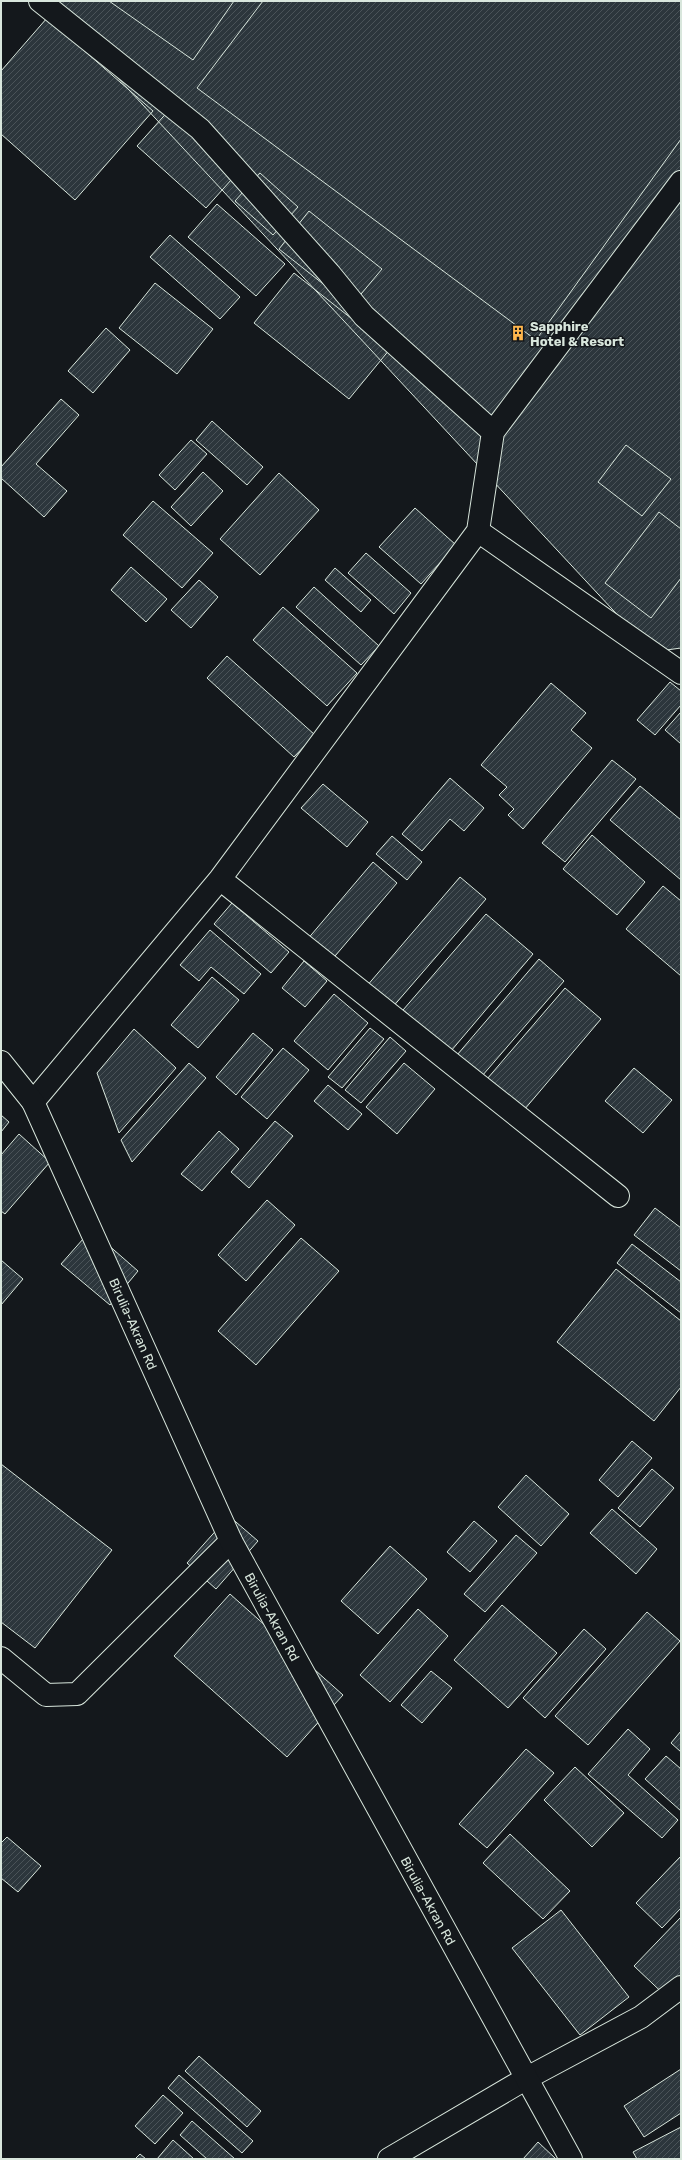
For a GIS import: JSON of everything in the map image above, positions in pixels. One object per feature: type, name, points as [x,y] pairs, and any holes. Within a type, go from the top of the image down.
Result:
[{"type":"main road","points":[[40,1],[200,129],[329,273],[364,316],[493,432]]},
{"type":"main road","points":[[33,1102],[220,879],[478,531],[493,432],[681,182]]},
{"type":"main road","points":[[478,531],[681,672]]},
{"type":"main road","points":[[220,879],[618,1196]]},
{"type":"main road","name":"Birulia-Akran Rd","points":[[1,1062],[33,1102],[231,1541],[571,2159]]},
{"type":"main road","points":[[1,1658],[46,1695],[77,1694],[231,1541]]},
{"type":"main road","points":[[389,2159],[526,2078],[641,2017],[681,1987]]},
{"type":"building","name":"Sapphire Hotel & Resort","points":[[41,1],[681,1],[681,648],[652,652],[62,18]]},
{"type":"building","points":[[109,1],[234,1],[193,60]]},
{"type":"building","points":[[263,1],[681,1],[681,139],[536,340],[197,88]]},
{"type":"building","points":[[47,18],[153,111],[75,200],[1,134],[1,71]]},
{"type":"building","points":[[171,108],[240,170],[206,208],[137,146]]},
{"type":"building","points":[[260,173],[298,207],[273,235],[235,201]]},
{"type":"building","points":[[217,204],[285,264],[256,296],[188,237]]},
{"type":"building","points":[[309,211],[382,269],[351,306],[279,249]]},
{"type":"building","points":[[170,235],[240,297],[220,319],[150,257]]},
{"type":"building","points":[[294,273],[390,349],[349,399],[254,323]]},
{"type":"building","points":[[155,283],[213,329],[177,374],[119,328]]},
{"type":"building","points":[[106,328],[130,350],[93,393],[68,371]]},
{"type":"building","points":[[61,399],[79,415],[36,464],[67,491],[44,517],[1,478],[1,467]]},
{"type":"building","points":[[212,421],[263,467],[247,485],[196,440]]},
{"type":"building","points":[[191,440],[207,454],[175,490],[159,475]]},
{"type":"building","points":[[626,445],[671,479],[642,516],[598,482]]},
{"type":"building","points":[[203,472],[223,491],[191,526],[171,507]]},
{"type":"building","points":[[279,473],[319,510],[260,575],[220,539]]},
{"type":"building","points":[[153,501],[213,553],[182,588],[123,535]]},
{"type":"building","points":[[415,508],[456,545],[421,584],[379,547]]},
{"type":"building","points":[[659,512],[681,529],[681,578],[651,618],[605,583]]},
{"type":"building","points":[[366,553],[411,593],[394,614],[348,573]]},
{"type":"building","points":[[131,567],[167,599],[146,622],[111,590]]},
{"type":"building","points":[[335,568],[371,600],[361,612],[325,580]]},
{"type":"building","points":[[199,580],[218,597],[191,628],[171,610]]},
{"type":"building","points":[[314,587],[379,646],[361,665],[296,607]]},
{"type":"building","points":[[283,607],[357,673],[327,706],[253,640]]},
{"type":"building","points":[[227,656],[315,735],[294,757],[207,678]]},
{"type":"building","points":[[670,682],[681,691],[681,705],[655,735],[637,720]]},
{"type":"building","points":[[551,683],[586,713],[571,730],[592,748],[523,829],[508,815],[514,809],[499,795],[507,787],[481,765]]},
{"type":"building","points":[[681,712],[681,744],[665,730]]},
{"type":"building","points":[[612,760],[636,779],[565,862],[542,843]]},
{"type":"building","points":[[450,778],[484,808],[464,831],[450,819],[422,851],[402,834]]},
{"type":"building","points":[[323,784],[368,822],[347,847],[301,808]]},
{"type":"building","points":[[640,786],[681,820],[681,880],[610,820]]},
{"type":"building","points":[[592,835],[645,882],[617,915],[563,869]]},
{"type":"building","points":[[392,836],[422,862],[407,880],[376,854]]},
{"type":"building","points":[[373,862],[397,883],[330,962],[306,941]]},
{"type":"building","points":[[460,877],[486,899],[391,1009],[366,987]]},
{"type":"building","points":[[663,886],[681,901],[681,976],[626,929]]},
{"type":"building","points":[[232,903],[289,952],[271,973],[214,924]]},
{"type":"building","points":[[486,914],[533,954],[451,1051],[403,1010]]},
{"type":"building","points":[[210,930],[261,974],[244,994],[211,967],[199,981],[180,965]]},
{"type":"building","points":[[539,959],[564,981],[482,1076],[457,1055]]},
{"type":"building","points":[[304,961],[327,981],[305,1007],[282,988]]},
{"type":"building","points":[[212,977],[239,1000],[198,1048],[171,1025]]},
{"type":"building","points":[[565,988],[601,1019],[524,1110],[487,1079]]},
{"type":"building","points":[[334,994],[368,1023],[328,1070],[294,1041]]},
{"type":"building","points":[[370,1028],[384,1039],[342,1088],[328,1077]]},
{"type":"building","points":[[134,1029],[176,1068],[119,1133],[97,1073]]},
{"type":"building","points":[[253,1033],[273,1050],[236,1095],[216,1077]]},
{"type":"building","points":[[390,1037],[406,1051],[361,1103],[345,1090]]},
{"type":"building","points":[[283,1048],[309,1070],[267,1119],[241,1097]]},
{"type":"building","points":[[189,1063],[206,1078],[132,1162],[121,1140]]},
{"type":"building","points":[[404,1063],[435,1089],[397,1134],[366,1107]]},
{"type":"building","points":[[634,1068],[672,1100],[643,1133],[605,1101]]},
{"type":"building","points":[[328,1085],[362,1114],[348,1130],[314,1101]]},
{"type":"building","points":[[1,1115],[9,1122],[1,1132]]},
{"type":"building","points":[[275,1121],[293,1136],[249,1188],[231,1172]]},
{"type":"building","points":[[219,1131],[239,1149],[202,1191],[181,1174]]},
{"type":"building","points":[[19,1134],[50,1162],[5,1214],[1,1211],[1,1155]]},
{"type":"building","points":[[267,1200],[295,1225],[246,1281],[218,1255]]},
{"type":"building","points":[[655,1208],[681,1228],[681,1271],[634,1235]]},
{"type":"building","points":[[91,1230],[138,1271],[110,1305],[61,1264]]},
{"type":"building","points":[[301,1238],[339,1271],[256,1365],[218,1331]]},
{"type":"building","points":[[632,1244],[681,1282],[681,1313],[617,1263]]},
{"type":"building","points":[[1,1260],[23,1279],[1,1305]]},
{"type":"building","points":[[616,1269],[681,1321],[681,1387],[654,1421],[557,1342]]},
{"type":"building","points":[[632,1441],[652,1458],[618,1497],[599,1480]]},
{"type":"building","points":[[1,1464],[112,1550],[35,1648],[1,1622]]},
{"type":"building","points":[[652,1469],[674,1488],[640,1527],[618,1508]]},
{"type":"building","points":[[526,1475],[569,1514],[541,1546],[498,1507]]},
{"type":"building","points":[[612,1509],[657,1549],[636,1574],[590,1533]]},
{"type":"building","points":[[229,1516],[258,1541],[216,1589],[187,1563]]},
{"type":"building","points":[[474,1521],[497,1541],[470,1572],[447,1552]]},
{"type":"building","points":[[516,1535],[537,1553],[485,1612],[464,1594]]},
{"type":"building","points":[[390,1546],[427,1579],[378,1634],[341,1601]]},
{"type":"building","points":[[230,1594],[343,1695],[287,1757],[174,1656]]},
{"type":"building","points":[[502,1605],[557,1653],[508,1708],[454,1660]]},
{"type":"building","points":[[418,1609],[448,1636],[390,1702],[360,1675]]},
{"type":"building","points":[[647,1612],[680,1641],[588,1745],[555,1716]]},
{"type":"building","points":[[584,1629],[606,1649],[545,1718],[523,1698]]},
{"type":"building","points":[[431,1671],[452,1688],[422,1723],[401,1705]]},
{"type":"building","points":[[628,1729],[650,1749],[628,1775],[678,1820],[662,1838],[588,1774]]},
{"type":"building","points":[[681,1731],[681,1752],[671,1743]]},
{"type":"building","points":[[526,1749],[554,1773],[487,1848],[459,1824]]},
{"type":"building","points":[[666,1756],[681,1769],[681,1811],[645,1779]]},
{"type":"building","points":[[575,1767],[624,1813],[592,1847],[544,1800]]},
{"type":"building","points":[[510,1834],[570,1891],[543,1919],[483,1863]]},
{"type":"building","points":[[7,1837],[41,1866],[18,1892],[1,1878],[1,1843]]},
{"type":"building","points":[[681,1856],[681,1908],[662,1928],[636,1903]]},
{"type":"building","points":[[561,1910],[629,1997],[580,2035],[512,1948]]},
{"type":"building","points":[[681,1917],[681,1992],[672,2002],[634,1966]]},
{"type":"building","points":[[199,2056],[261,2111],[247,2127],[185,2071]]},
{"type":"building","points":[[681,2069],[681,2113],[644,2137],[624,2106]]},
{"type":"building","points":[[179,2075],[253,2141],[242,2153],[168,2088]]},
{"type":"building","points":[[163,2095],[183,2113],[155,2144],[135,2126]]},
{"type":"building","points":[[192,2121],[235,2159],[207,2159],[180,2135]]},
{"type":"building","points":[[681,2127],[681,2159],[637,2159],[633,2152]]},
{"type":"building","points":[[173,2140],[194,2159],[157,2159]]},
{"type":"building","points":[[538,2142],[556,2159],[523,2159]]},
{"type":"building","points":[[140,2154],[146,2159],[135,2159]]},
{"type":"place","name":"Sapphire Hotel & Resort","points":[[518,333]]}]
